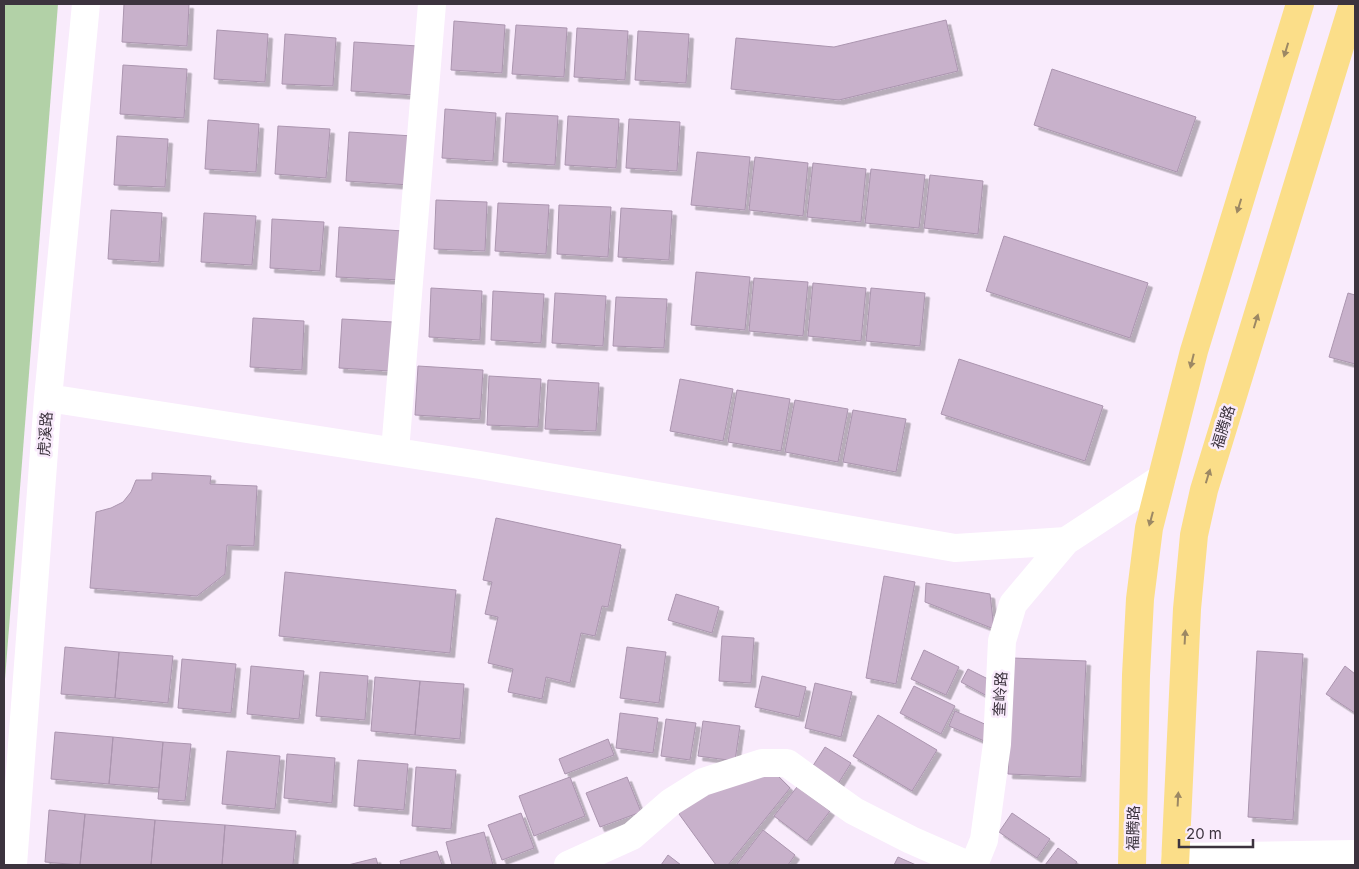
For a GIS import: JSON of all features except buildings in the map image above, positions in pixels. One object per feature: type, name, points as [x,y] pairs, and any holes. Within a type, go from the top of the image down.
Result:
[{"type":"main road","name":"福腾路","points":[[1132,865],[1136,676],[1140,599],[1149,528],[1194,351],[1300,4]]},
{"type":"main road","name":"福腾路","points":[[1175,861],[1187,609],[1194,534],[1204,490],[1353,4]]},
{"type":"street","name":"虎溪路","points":[[12,865],[48,398],[86,4]]},
{"type":"street","points":[[395,451],[432,4]]},
{"type":"street","points":[[48,398],[490,466],[955,548],[1066,541],[1162,478]]},
{"type":"street","name":"奎岭路","points":[[974,865],[984,840],[997,744],[1002,641],[1012,604],[1066,541]]},
{"type":"street","points":[[568,865],[632,836],[671,802],[703,782],[762,763],[788,763],[854,811],[968,865]]},
{"type":"street","points":[[1175,861],[1355,854]]},
{"type":"green space","points":[[4,4],[58,4],[4,692]]}]
